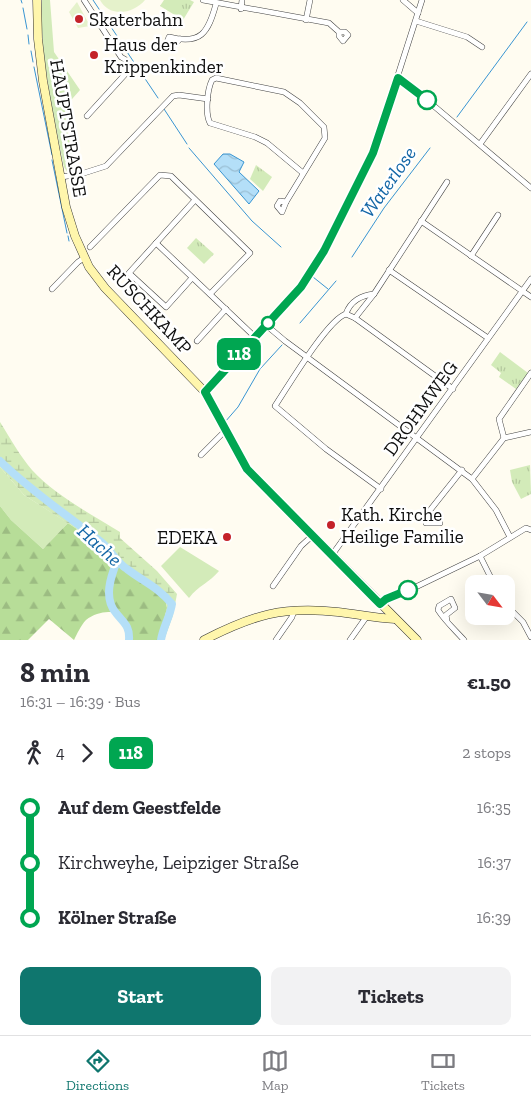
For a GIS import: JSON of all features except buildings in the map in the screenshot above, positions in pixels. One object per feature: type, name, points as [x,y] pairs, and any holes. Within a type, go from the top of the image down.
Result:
[{"type":"main road","name":"HAUPTSTRASSE","points":[[37,0],[40,56],[61,176],[70,222],[84,258]]},
{"type":"main road","name":"RUSCHKAMP","points":[[84,258],[105,288],[205,392],[247,469],[416,640]]},
{"type":"main road","points":[[370,617],[382,606]]},
{"type":"main road","points":[[204,640],[260,615],[294,610],[395,618]]},
{"type":"street","points":[[84,0],[121,57],[125,59],[129,70],[87,116]]},
{"type":"street","points":[[202,0],[329,23],[340,32]]},
{"type":"street","points":[[241,8],[242,0]]},
{"type":"street","points":[[306,20],[310,0]]},
{"type":"street","points":[[403,0],[418,13]]},
{"type":"street","points":[[205,392],[301,287],[324,251],[373,153],[422,0]]},
{"type":"street","points":[[180,40],[191,41],[201,35],[210,24],[216,4]]},
{"type":"street","points":[[416,21],[468,37],[482,47]]},
{"type":"street","points":[[480,144],[531,74]]},
{"type":"street","points":[[286,202],[325,138],[326,132],[300,103],[284,92],[216,78],[210,84],[208,99],[208,119],[213,125],[255,137],[267,143],[303,173]]},
{"type":"street","points":[[398,78],[531,188]]},
{"type":"street","points":[[61,176],[81,174],[106,166],[173,96],[180,95],[208,99]]},
{"type":"street","points":[[90,247],[160,175],[171,176],[250,253],[210,294]]},
{"type":"street","points":[[355,318],[374,294],[447,182]]},
{"type":"street","points":[[192,278],[166,307],[129,273],[195,200]]},
{"type":"street","points":[[471,256],[498,215]]},
{"type":"street","points":[[421,221],[531,297]]},
{"type":"street","points":[[156,243],[255,337]]},
{"type":"street","points":[[52,289],[84,258]]},
{"type":"street","points":[[389,270],[488,338]]},
{"type":"street","name":"DROHMWEG","points":[[332,555],[531,279]]},
{"type":"street","points":[[346,314],[348,307],[362,295],[374,294]]},
{"type":"street","points":[[197,341],[226,310]]},
{"type":"street","points":[[381,489],[326,449],[275,406],[307,357],[340,316],[346,314],[355,318],[452,389]]},
{"type":"street","points":[[266,325],[462,470],[472,479],[496,510],[510,537]]},
{"type":"street","points":[[504,438],[499,419],[531,373]]},
{"type":"street","points":[[201,455],[225,431]]},
{"type":"street","points":[[472,479],[504,438],[531,432]]},
{"type":"street","points":[[440,523],[426,523],[427,514],[462,470]]},
{"type":"street","points":[[382,606],[386,599],[395,597],[480,556],[526,528],[531,530]]},
{"type":"street","points":[[273,586],[301,546],[312,536]]},
{"type":"street","points":[[480,556],[490,575]]},
{"type":"street","points":[[276,640],[292,617],[294,610]]},
{"type":"street","points":[[515,614],[523,622],[531,637]]},
{"type":"street","points":[[350,640],[370,617]]},
{"type":"street","points":[[447,621],[464,640]]},
{"type":"green space","points":[[42,0],[50,0],[54,52],[80,90],[65,107],[66,126],[76,171],[68,173],[64,167],[48,84],[43,41]]},
{"type":"green space","points":[[100,0],[145,0],[128,11],[115,12],[104,6]]},
{"type":"green space","points":[[164,0],[190,0],[194,2],[183,20],[160,6]]},
{"type":"green space","name":"Skaterbahn","points":[[77,2],[90,26],[78,28],[69,12]]},
{"type":"green space","points":[[256,165],[272,177],[263,191],[250,179]]},
{"type":"green space","points":[[196,238],[214,254],[204,264],[187,248]]},
{"type":"green space","points":[[500,352],[528,373],[516,389],[499,377],[501,373],[491,365]]},
{"type":"green space","points":[[0,422],[23,459],[41,479],[74,504],[120,532],[120,538],[157,571],[177,594],[173,615],[164,621],[167,608],[165,597],[156,587],[126,570],[100,544],[24,495],[0,467]]},
{"type":"green space","points":[[530,465],[531,494],[521,499],[512,482],[510,470]]},
{"type":"green space","points":[[0,467],[24,495],[68,523],[43,549],[11,520],[0,506]]},
{"type":"green space","points":[[0,506],[11,520],[43,549],[68,523],[100,544],[126,570],[155,587],[165,597],[167,608],[164,620],[173,615],[164,640],[130,640],[128,623],[123,617],[110,612],[94,615],[86,620],[74,640],[49,619],[28,640],[0,640]]},
{"type":"green space","points":[[180,547],[219,571],[189,598],[161,566]]},
{"type":"water","points":[[223,154],[230,154],[244,162],[239,172],[259,191],[249,204],[214,164]]},
{"type":"waterway","points":[[93,0],[117,36]]},
{"type":"waterway","points":[[23,8],[27,29]]},
{"type":"waterway","name":"Waterlose","points":[[457,117],[527,22]]},
{"type":"waterway","points":[[28,35],[29,44]]},
{"type":"waterway","points":[[117,37],[158,98]]},
{"type":"waterway","points":[[31,51],[33,62]]},
{"type":"waterway","points":[[34,67],[52,155]]},
{"type":"waterway","points":[[164,109],[187,144]]},
{"type":"waterway","points":[[189,148],[252,221],[281,247]]},
{"type":"waterway","name":"Waterlose","points":[[352,257],[384,208],[430,148]]},
{"type":"waterway","points":[[52,160],[67,233]]},
{"type":"waterway","points":[[68,236],[69,241]]},
{"type":"waterway","points":[[313,277],[328,289]]},
{"type":"waterway","points":[[300,323],[336,281]]},
{"type":"waterway","name":"Waterlose","points":[[225,422],[238,407],[260,369],[282,345]]},
{"type":"waterway","name":"Hache","points":[[0,461],[37,493],[101,542],[123,566],[167,598],[172,604],[161,640]]},
{"type":"waterway","points":[[117,561],[109,587],[110,601],[112,607],[127,628],[129,640]]},
{"type":"bus line","name":"118","points":[[408,590],[395,597],[386,599],[380,604],[247,469],[238,456],[205,392],[301,287],[324,251],[373,153],[398,78],[402,79],[427,100]]},
{"type":"place","name":"Skaterbahn","points":[[79,19]]},
{"type":"place","name":"Haus der Krippenkinder","points":[[94,55]]},
{"type":"place","name":"Kath. Kirche Heilige Familie","points":[[331,525]]},
{"type":"place","name":"EDEKA","points":[[227,537]]}]
